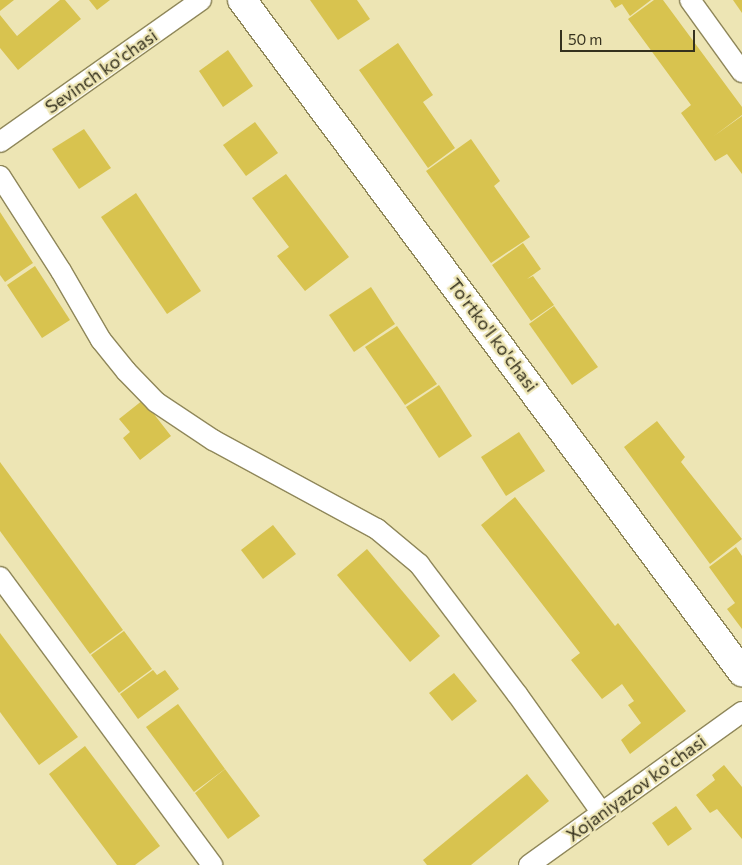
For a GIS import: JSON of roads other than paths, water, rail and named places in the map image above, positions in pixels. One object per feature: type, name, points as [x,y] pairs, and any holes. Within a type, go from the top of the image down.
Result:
[{"type":"street","name":"Sevinch ko'chasi","points":[[2,136],[201,0]]},
{"type":"street","name":"To'rtko'l ko'chasi","points":[[242,0],[742,672]]},
{"type":"street","points":[[690,0],[742,72]]},
{"type":"street","points":[[0,176],[61,271],[100,340],[126,371],[156,402],[213,440],[377,529],[419,564],[517,694],[602,812]]},
{"type":"street","points":[[0,577],[212,865]]},
{"type":"street","name":"Xojaniyazov ko'chasi","points":[[529,865],[742,712]]}]
